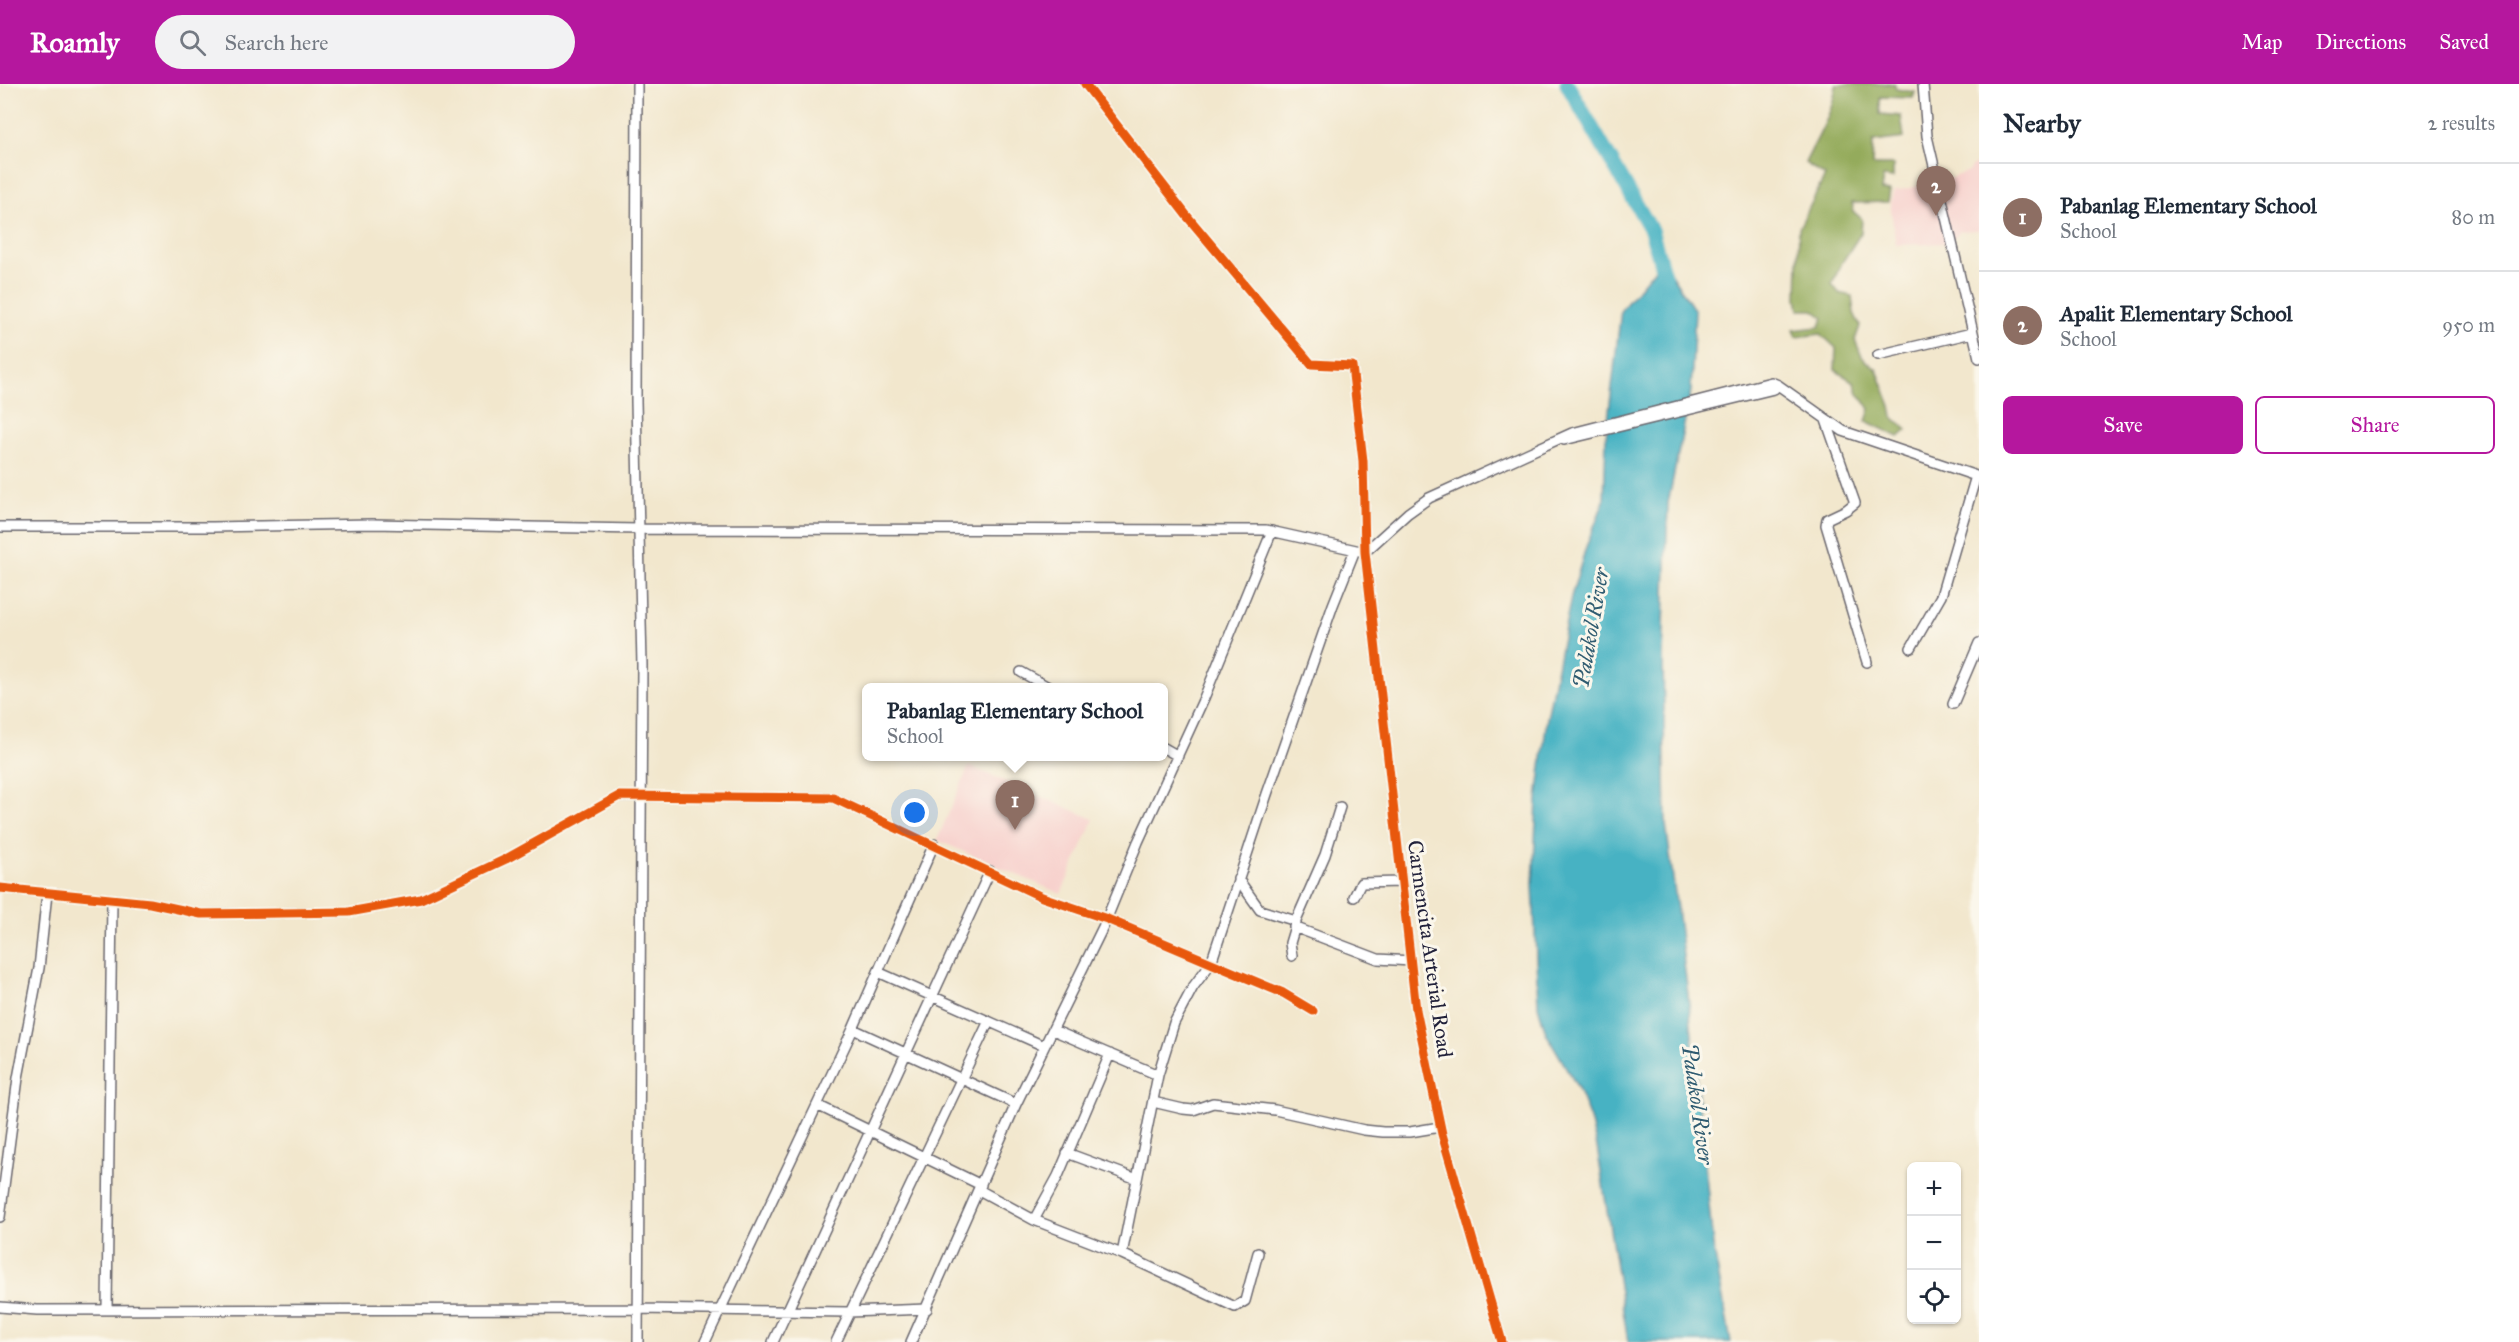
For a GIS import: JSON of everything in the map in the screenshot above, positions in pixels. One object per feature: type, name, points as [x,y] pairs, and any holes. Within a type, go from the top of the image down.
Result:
[{"type":"street","points":[[637,84],[636,401],[642,665],[638,1342]]},
{"type":"street","name":"Carmencita Arterial Road","points":[[1084,84],[1187,216],[1311,364],[1352,366],[1363,461],[1360,551],[1416,1010],[1440,1127],[1502,1342]]},
{"type":"street","points":[[1923,84],[1927,136],[1979,358]]},
{"type":"street","points":[[1878,355],[1972,333]]},
{"type":"street","points":[[1122,1254],[1158,1075],[1174,1023],[1193,987],[1211,963],[1333,605],[1360,551],[1408,513],[1429,498],[1558,441],[1774,385],[1843,431],[1978,477],[1941,596],[1911,648]]},
{"type":"street","points":[[1826,420],[1855,503],[1827,519],[1826,525],[1867,662]]},
{"type":"street","points":[[0,527],[372,524],[639,529],[1272,531],[1360,551]]},
{"type":"street","points":[[910,1342],[927,1309],[1016,1104],[1107,919],[1138,842],[1204,698],[1272,531]]},
{"type":"street","points":[[1953,704],[1979,643]]},
{"type":"street","points":[[1021,672],[1042,683]]},
{"type":"street","points":[[1168,750],[1178,756]]},
{"type":"street","points":[[0,888],[150,903],[201,914],[349,912],[421,899],[506,859],[619,796],[833,798],[1042,897],[1107,919],[1283,993],[1312,1011]]},
{"type":"street","points":[[1292,956],[1290,943],[1295,924],[1325,855],[1340,807]]},
{"type":"street","points":[[705,1342],[853,1029],[934,844]]},
{"type":"street","points":[[773,1342],[990,871]]},
{"type":"street","points":[[1238,879],[1260,910],[1378,959],[1411,961]]},
{"type":"street","points":[[1354,897],[1361,883],[1401,882]]},
{"type":"street","points":[[0,1217],[18,1078],[39,968],[47,893]]},
{"type":"street","points":[[107,1309],[112,900]]},
{"type":"street","points":[[878,972],[1044,1046]]},
{"type":"street","points":[[836,1342],[988,1023]]},
{"type":"street","points":[[853,1029],[1016,1104]]},
{"type":"street","points":[[1053,1030],[1158,1075]]},
{"type":"street","points":[[1034,1220],[1058,1176],[1110,1054]]},
{"type":"street","points":[[1153,1102],[1193,1110],[1213,1103],[1275,1110],[1364,1130],[1383,1132],[1410,1132],[1440,1127]]},
{"type":"street","points":[[817,1105],[980,1187],[1034,1220],[1122,1254],[1235,1307],[1245,1301],[1258,1253]]},
{"type":"street","points":[[1067,1153],[1137,1179]]},
{"type":"street","points":[[0,1307],[37,1310],[849,1312],[927,1309]]},
{"type":"shaded area","points":[[1979,164],[1979,230],[1960,231],[1948,243],[1896,245],[1890,202],[1895,191],[1947,180]]},
{"type":"shaded area","points":[[969,766],[1094,819],[1061,894],[937,840]]},
{"type":"green space","points":[[1836,84],[1895,84],[1896,89],[1915,92],[1913,98],[1880,97],[1880,114],[1901,116],[1904,138],[1873,142],[1872,165],[1893,165],[1893,178],[1883,177],[1881,190],[1890,191],[1888,202],[1852,203],[1854,212],[1862,219],[1861,233],[1841,264],[1832,284],[1839,293],[1852,296],[1854,313],[1860,326],[1855,340],[1862,357],[1877,370],[1893,417],[1907,430],[1899,437],[1866,421],[1870,409],[1858,393],[1854,382],[1835,370],[1836,348],[1821,334],[1796,337],[1793,330],[1819,327],[1824,318],[1813,310],[1799,310],[1797,298],[1799,228],[1825,176],[1805,163],[1832,105]]},
{"type":"water","points":[[1662,260],[1695,311],[1691,391],[1668,503],[1663,658],[1666,824],[1688,994],[1713,1245],[1731,1342],[1628,1342],[1597,1147],[1590,1119],[1578,1088],[1546,1033],[1538,1006],[1533,884],[1537,799],[1547,718],[1571,597],[1586,547],[1604,501],[1606,437],[1621,310]]},
{"type":"waterway","name":"Palakol River","points":[[1567,84],[1651,230],[1665,278]]},
{"type":"cycle path","points":[[1085,84],[1187,216],[1311,364],[1352,366],[1363,461],[1365,552],[1416,1010],[1442,1134],[1502,1342]]},
{"type":"cycle path","points":[[0,888],[150,903],[201,914],[349,912],[421,899],[506,859],[619,796],[833,798],[1042,897],[1107,919],[1283,993],[1313,1011]]},
{"type":"place","name":"Apalit Elementary School","points":[[1936,216]]},
{"type":"place","name":"Pabanlag Elementary School","points":[[1015,830]]}]
